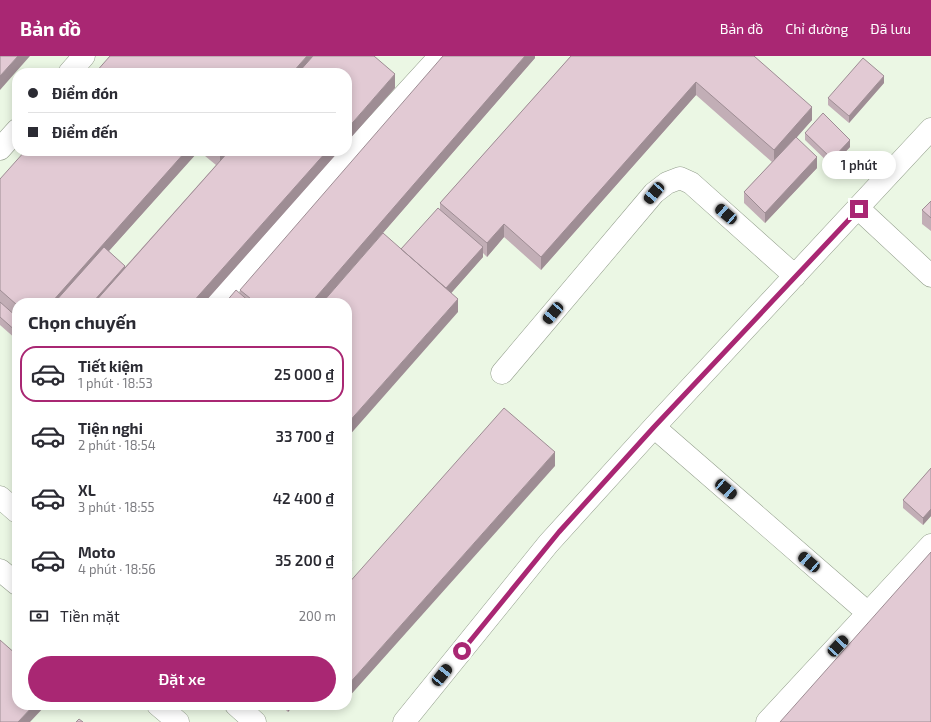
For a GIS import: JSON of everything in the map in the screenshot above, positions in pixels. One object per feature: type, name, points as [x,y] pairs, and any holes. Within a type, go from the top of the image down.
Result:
[{"type":"street","points":[[73,68],[84,56]]},
{"type":"street","points":[[352,152],[440,56]]},
{"type":"street","points":[[404,722],[548,544],[654,427],[859,209],[931,129]]},
{"type":"street","points":[[0,149],[12,136]]},
{"type":"street","points":[[219,298],[349,156]]},
{"type":"street","points":[[502,373],[654,193],[667,183],[680,178],[691,183],[795,276]]},
{"type":"street","points":[[859,209],[931,276]]},
{"type":"street","points":[[654,427],[868,614]]},
{"type":"street","points":[[0,497],[12,508]]},
{"type":"street","points":[[767,722],[931,545]]},
{"type":"street","points":[[0,570],[12,580]]},
{"type":"street","points":[[164,710],[178,722]]},
{"type":"street","points":[[242,710],[255,722]]},
{"type":"building","points":[[0,56],[18,56],[0,76]]},
{"type":"building","points":[[110,56],[307,56],[296,68],[99,68]]},
{"type":"building","points":[[313,56],[374,56],[395,74],[352,123],[352,68],[302,68]]},
{"type":"building","points":[[443,56],[525,56],[315,298],[250,298],[240,290]]},
{"type":"building","points":[[571,56],[754,56],[812,107],[774,150],[696,82],[541,257],[504,224],[487,243],[440,203]]},
{"type":"building","points":[[863,58],[884,76],[849,116],[828,98]]},
{"type":"building","points":[[823,113],[850,140],[832,159],[805,133]]},
{"type":"building","points":[[796,137],[817,157],[765,213],[744,192]]},
{"type":"building","points":[[21,156],[182,156],[55,298],[12,298],[12,301],[0,290],[0,179]]},
{"type":"building","points":[[225,156],[323,156],[196,298],[98,298]]},
{"type":"building","points":[[931,201],[931,218],[922,210]]},
{"type":"building","points":[[438,208],[483,247],[446,288],[401,249]]},
{"type":"building","points":[[383,233],[458,299],[352,418],[352,298],[326,298]]},
{"type":"building","points":[[104,247],[125,266],[96,298],[58,298]]},
{"type":"building","points":[[236,290],[245,298],[229,298]]},
{"type":"building","points":[[0,302],[12,313],[12,328],[0,317]]},
{"type":"building","points":[[504,408],[555,452],[352,680],[352,579]]},
{"type":"building","points":[[931,468],[931,509],[923,518],[903,500]]},
{"type":"building","points":[[931,552],[931,722],[780,722]]},
{"type":"building","points":[[0,640],[12,651],[12,710],[29,710],[18,722],[0,722]]},
{"type":"building","points":[[79,719],[83,722],[76,722]]},
{"type":"route","points":[[462,651],[548,544],[654,427],[784,287],[859,209]]}]
